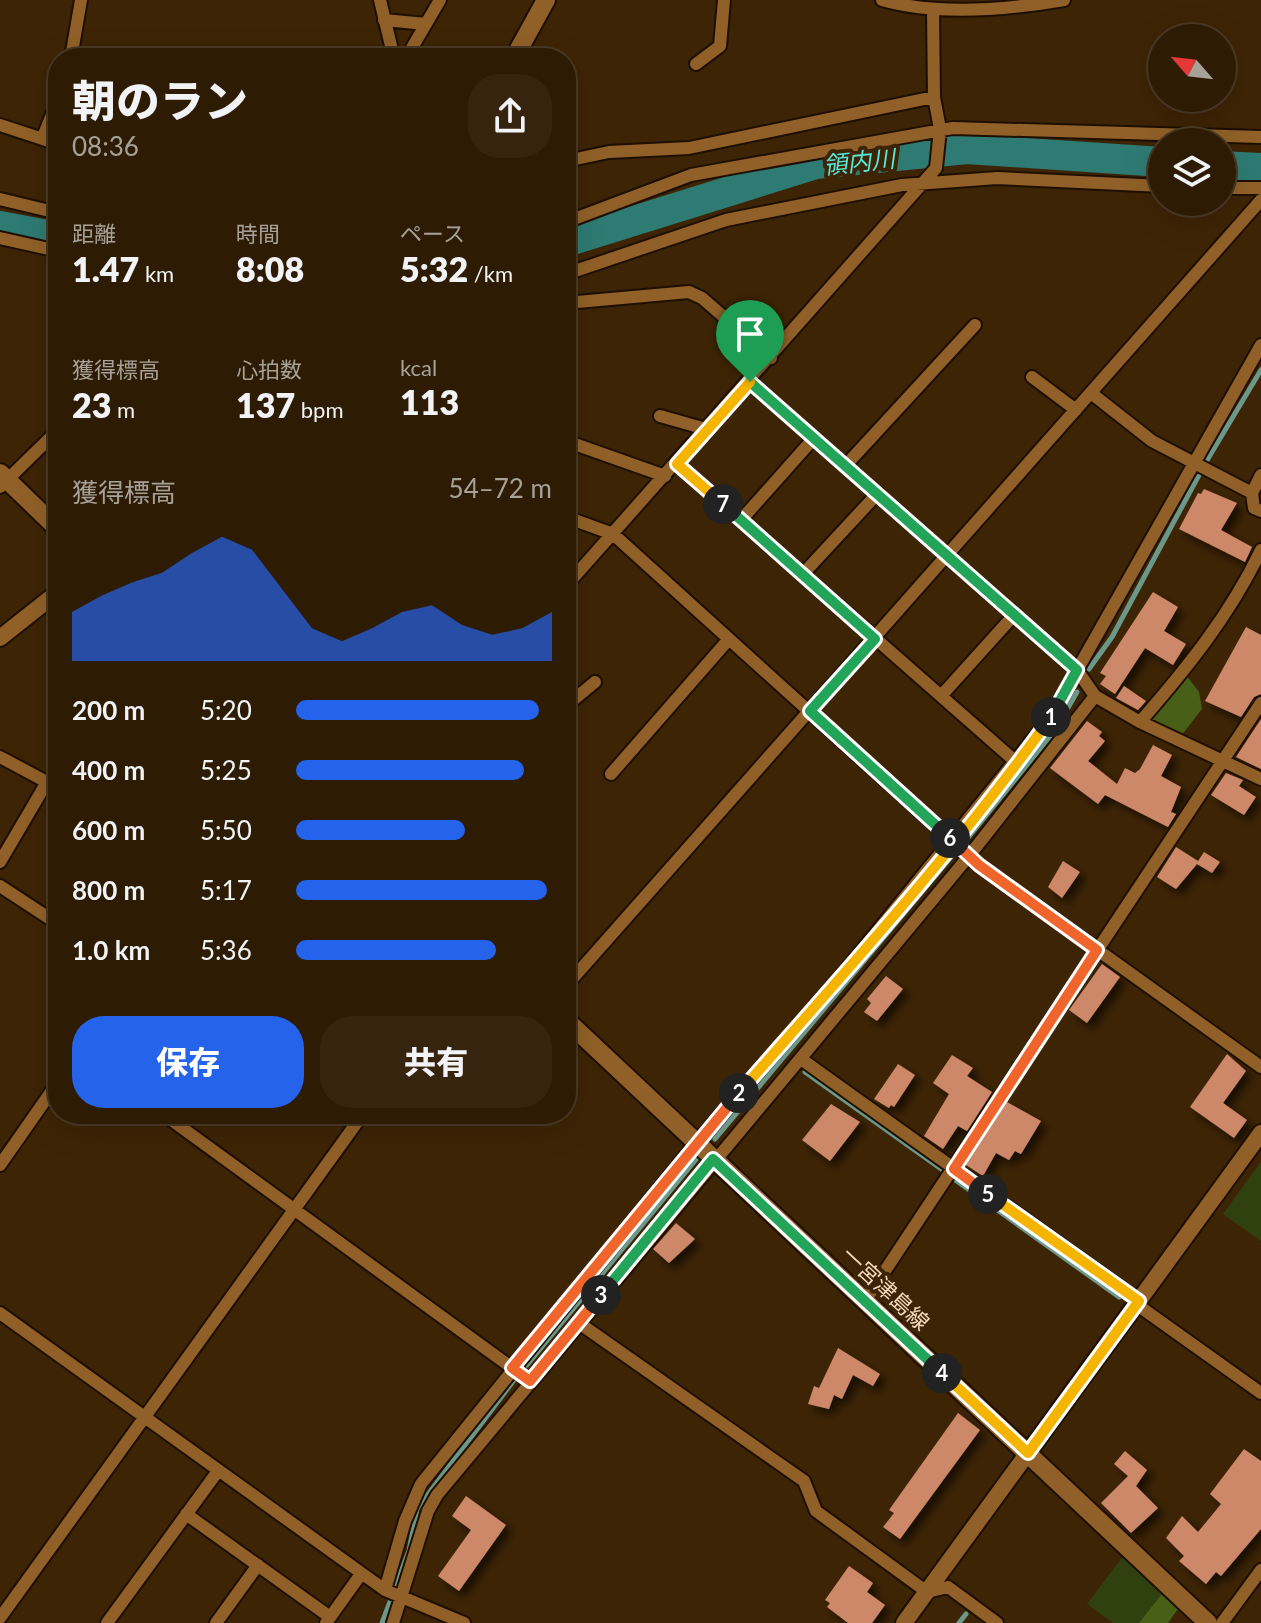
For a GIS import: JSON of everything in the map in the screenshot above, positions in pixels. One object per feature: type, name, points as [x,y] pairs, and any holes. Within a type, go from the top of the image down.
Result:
[{"type":"main road","points":[[525,48],[542,1]]},
{"type":"main road","points":[[2,480],[48,520]]},
{"type":"main road","name":"一宮津島線","points":[[576,1029],[1208,1623]]},
{"type":"street","points":[[73,48],[81,0]]},
{"type":"street","points":[[380,0],[391,48]]},
{"type":"street","points":[[412,48],[440,0]]},
{"type":"street","points":[[696,64],[720,46],[724,0]]},
{"type":"street","points":[[882,0],[933,10],[961,4],[1032,6],[1064,0]]},
{"type":"street","points":[[576,575],[750,382],[936,168],[940,131],[934,97],[933,10]]},
{"type":"street","points":[[384,20],[426,24]]},
{"type":"street","points":[[576,159],[609,152],[689,148],[934,97]]},
{"type":"street","points":[[42,139],[48,124]]},
{"type":"street","points":[[0,125],[48,141]]},
{"type":"street","points":[[576,218],[691,175],[940,131],[1015,127],[1261,137]]},
{"type":"street","points":[[576,271],[726,220],[926,182],[997,178],[1148,185]]},
{"type":"street","points":[[1236,188],[1261,188]]},
{"type":"street","points":[[0,199],[48,211]]},
{"type":"street","points":[[576,975],[1261,200]]},
{"type":"street","points":[[0,238],[48,249]]},
{"type":"street","points":[[576,302],[689,292],[702,298],[771,358]]},
{"type":"street","points":[[846,465],[975,325]]},
{"type":"street","points":[[385,1590],[405,1521],[421,1484],[696,1143],[832,987],[1050,718],[1094,647],[1193,462],[1261,345]]},
{"type":"street","points":[[1032,377],[1076,410]]},
{"type":"street","points":[[750,382],[1077,670],[1095,696],[1140,722],[1261,779]]},
{"type":"street","points":[[1091,393],[1152,441],[1252,493]]},
{"type":"street","points":[[660,416],[706,429]]},
{"type":"street","points":[[741,520],[814,438]]},
{"type":"street","points":[[2,480],[48,439]]},
{"type":"street","points":[[576,445],[665,476]]},
{"type":"street","points":[[677,464],[1016,762]]},
{"type":"street","points":[[1261,475],[1252,493],[1254,508],[1261,511]]},
{"type":"street","points":[[802,575],[878,493]]},
{"type":"street","points":[[576,521],[613,534],[969,856],[1261,1067]]},
{"type":"street","points":[[1140,722],[1191,662],[1226,614],[1261,550]]},
{"type":"street","points":[[0,638],[48,600]]},
{"type":"street","points":[[941,696],[1014,615]]},
{"type":"street","points":[[611,774],[729,639]]},
{"type":"street","points":[[576,698],[595,682]]},
{"type":"street","points":[[393,1623],[437,1495],[713,1159],[801,1059],[969,856],[1095,696]]},
{"type":"street","points":[[865,1301],[1261,703]]},
{"type":"street","points":[[0,757],[48,783]]},
{"type":"street","points":[[0,862],[48,791]]},
{"type":"street","points":[[0,886],[48,917]]},
{"type":"street","points":[[801,1059],[1261,1393]]},
{"type":"street","points":[[0,1165],[48,1096]]},
{"type":"street","points":[[177,1124],[530,1381]]},
{"type":"street","points":[[0,1618],[356,1124]]},
{"type":"street","points":[[904,1623],[1261,1133]]},
{"type":"street","points":[[0,1313],[361,1574],[401,1599],[464,1623]]},
{"type":"street","points":[[579,1323],[804,1481],[816,1511],[927,1592],[948,1587],[997,1623]]},
{"type":"street","points":[[107,1623],[218,1471]]},
{"type":"street","points":[[186,1514],[328,1620],[361,1574]]},
{"type":"street","points":[[216,1623],[258,1565]]},
{"type":"street","points":[[1222,1623],[1261,1570]]},
{"type":"green space","points":[[1186,675],[1199,692],[1202,709],[1181,736],[1150,723],[1150,718]]},
{"type":"green space","points":[[1261,1162],[1261,1241],[1223,1214]]},
{"type":"green space","points":[[1124,1555],[1164,1591],[1139,1623],[1113,1623],[1087,1604]]},
{"type":"green space","points":[[1164,1591],[1180,1606],[1168,1623],[1139,1623]]},
{"type":"building","points":[[1204,489],[1237,503],[1221,530],[1252,547],[1245,562],[1179,529],[1198,493],[1201,494]]},
{"type":"building","points":[[1153,592],[1178,607],[1164,631],[1186,644],[1173,665],[1145,648],[1115,694],[1100,684],[1106,676],[1100,673]]},
{"type":"building","points":[[1246,627],[1261,635],[1261,694],[1254,697],[1241,717],[1205,701]]},
{"type":"building","points":[[1124,686],[1146,701],[1138,710],[1116,698]]},
{"type":"building","points":[[1261,719],[1261,769],[1236,757]]},
{"type":"building","points":[[1087,721],[1102,732],[1099,736],[1105,741],[1088,761],[1117,784],[1125,768],[1135,773],[1140,769],[1153,745],[1172,755],[1161,776],[1181,787],[1171,812],[1176,814],[1168,827],[1105,795],[1098,804],[1050,768]]},
{"type":"building","points":[[1226,773],[1243,780],[1239,786],[1256,797],[1244,815],[1211,795]]},
{"type":"building","points":[[1176,847],[1198,861],[1204,852],[1220,862],[1212,873],[1197,864],[1176,889],[1157,877]]},
{"type":"building","points":[[1063,861],[1080,872],[1062,898],[1048,887]]},
{"type":"building","points":[[1102,964],[1120,977],[1087,1023],[1069,1010]]},
{"type":"building","points":[[886,976],[903,989],[877,1021],[864,1012],[871,1003],[867,999]]},
{"type":"building","points":[[1227,1054],[1246,1071],[1223,1103],[1247,1120],[1234,1138],[1190,1107]]},
{"type":"building","points":[[952,1055],[973,1068],[967,1076],[992,1092],[967,1131],[958,1126],[943,1149],[924,1136],[949,1094],[933,1083]]},
{"type":"building","points":[[898,1064],[915,1075],[894,1107],[891,1105],[889,1108],[874,1099]]},
{"type":"building","points":[[1007,1102],[1041,1121],[1021,1154],[1015,1151],[1009,1160],[996,1153],[983,1176],[966,1165]]},
{"type":"building","points":[[831,1104],[860,1122],[830,1161],[802,1140]]},
{"type":"building","points":[[676,1223],[695,1239],[669,1263],[653,1249]]},
{"type":"building","points":[[838,1348],[880,1374],[873,1386],[853,1375],[842,1399],[834,1395],[829,1409],[808,1404],[814,1386],[819,1388]]},
{"type":"building","points":[[958,1413],[980,1430],[900,1539],[883,1527],[894,1513],[889,1510]]},
{"type":"building","points":[[1244,1449],[1261,1461],[1261,1529],[1221,1576],[1216,1572],[1206,1584],[1179,1561],[1184,1556],[1166,1538],[1182,1516],[1198,1532],[1221,1504],[1210,1494]]},
{"type":"building","points":[[1125,1451],[1147,1470],[1136,1486],[1158,1508],[1131,1533],[1101,1503],[1128,1476],[1114,1464]]},
{"type":"building","points":[[466,1496],[506,1525],[459,1591],[438,1576],[471,1530],[452,1516]]},
{"type":"building","points":[[849,1566],[873,1583],[867,1592],[885,1605],[872,1623],[848,1623],[827,1607],[830,1603],[825,1600]]},
{"type":"waterway","name":"領内川","points":[[576,239],[816,164],[967,149],[1148,161]]},
{"type":"waterway","name":"領内川","points":[[1236,167],[1261,168]]},
{"type":"waterway","name":"領内川","points":[[0,226],[48,235]]},
{"type":"waterway","points":[[1206,462],[1261,370]]},
{"type":"waterway","points":[[1089,669],[1112,637],[1199,475]]},
{"type":"waterway","points":[[967,839],[1056,729],[1077,692]]},
{"type":"waterway","points":[[715,1139],[957,850]]},
{"type":"waterway","points":[[805,1072],[944,1171]]},
{"type":"waterway","points":[[527,1365],[698,1157]]},
{"type":"waterway","points":[[954,1179],[1119,1297]]},
{"type":"waterway","points":[[395,1587],[409,1551],[417,1509],[517,1376]]},
{"type":"waterway","points":[[382,1623],[393,1594]]},
{"type":"waterway","points":[[959,1623],[966,1614]]},
{"type":"route","points":[[750,382],[677,464],[875,639],[810,711],[953,841],[979,865],[1097,950],[954,1169],[1139,1301],[1028,1453],[713,1159],[530,1381],[512,1368],[696,1143],[832,987],[953,841],[996,789],[1050,718],[1077,670],[750,382]]}]
